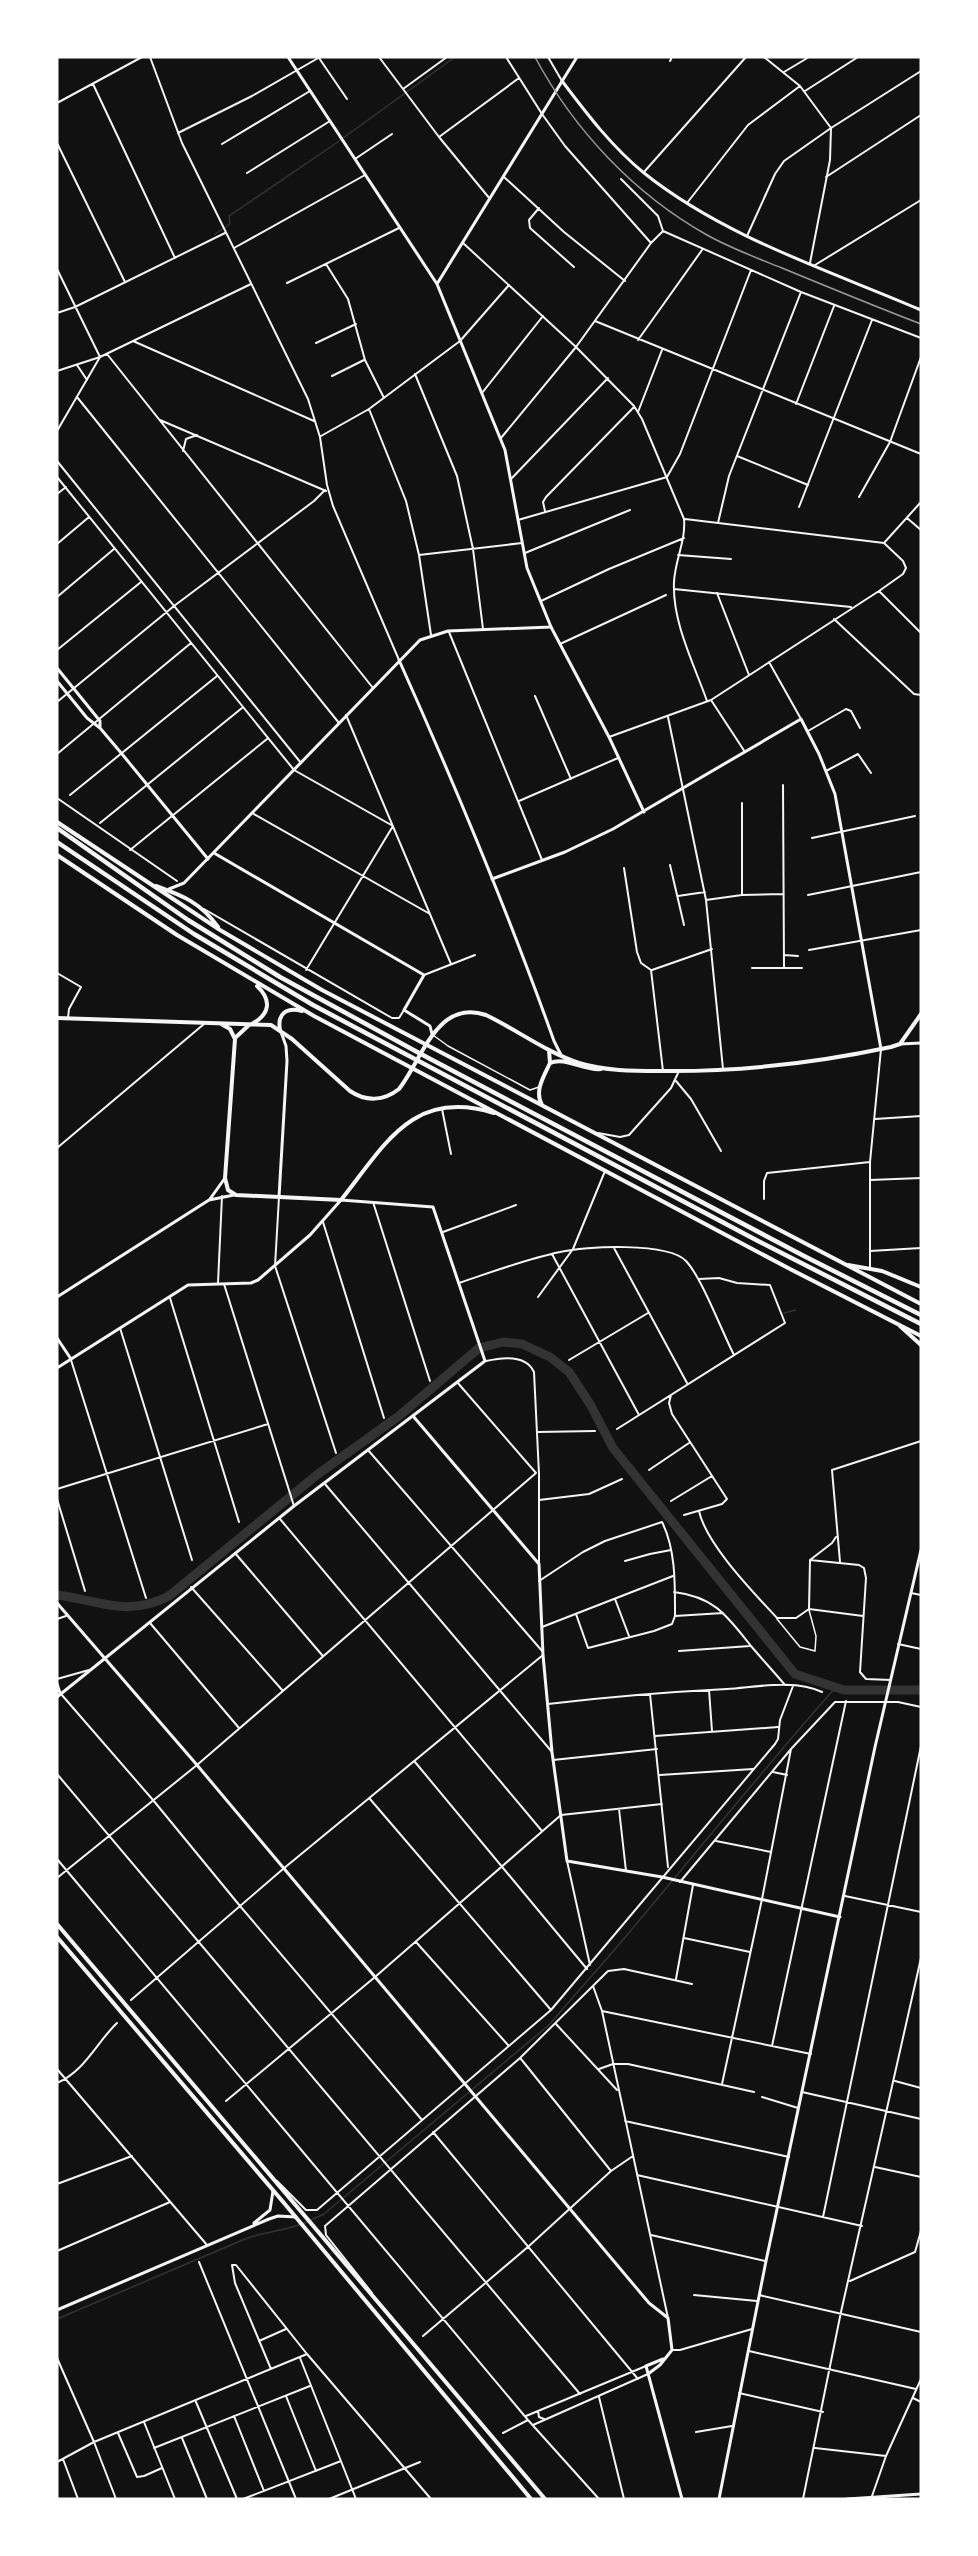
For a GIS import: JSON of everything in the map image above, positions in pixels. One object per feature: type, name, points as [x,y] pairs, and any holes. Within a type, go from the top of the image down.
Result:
[{"type":"highway","points":[[57,828],[189,920],[280,977],[794,1251],[921,1315]]},
{"type":"highway","points":[[57,842],[194,934],[333,1016],[748,1236],[921,1324]]},
{"type":"main road","points":[[57,822],[220,930],[321,990],[921,1304]]},
{"type":"main road","points":[[57,855],[177,935],[314,1016],[921,1336]]},
{"type":"main road","points":[[150,884],[183,895],[202,908],[220,930]]},
{"type":"main road","points":[[235,1039],[242,1029],[264,1016],[268,1003],[266,996],[252,981]]},
{"type":"main road","points":[[280,1030],[279,1019],[287,1010],[298,1010],[314,1016]]},
{"type":"main road","points":[[57,1018],[271,1025],[280,1030],[358,1096],[376,1099],[392,1094],[400,1088],[432,1035],[452,1016],[476,1012],[489,1016],[562,1055],[583,1064],[607,1069]]},
{"type":"main road","points":[[550,1063],[560,1060],[585,1069],[679,1071],[824,1059],[900,1044],[921,1014]]},
{"type":"main road","points":[[220,1023],[230,1029],[235,1039],[225,1178],[228,1190],[236,1195],[341,1200],[400,1128],[421,1114],[442,1109],[471,1108],[506,1117]]},
{"type":"main road","points":[[545,1108],[539,1100],[540,1086],[550,1063],[549,1049]]},
{"type":"main road","points":[[844,1264],[870,1267],[921,1287]]},
{"type":"main road","points":[[895,1322],[921,1345]]},
{"type":"main road","points":[[57,1924],[545,2499]]},
{"type":"main road","points":[[57,1937],[531,2499]]},
{"type":"street","points":[[57,103],[142,57]]},
{"type":"street","points":[[150,57],[178,134],[308,399],[320,437],[327,491],[492,879],[554,1041],[562,1055]]},
{"type":"street","points":[[288,57],[437,284],[501,438],[511,479],[524,554],[540,602],[609,737],[644,812]]},
{"type":"street","points":[[379,57],[490,200]]},
{"type":"street","points":[[403,89],[447,57]]},
{"type":"street","points":[[506,57],[542,114],[566,146],[651,243]]},
{"type":"street","points":[[548,57],[562,81],[605,135],[644,172],[687,203],[747,236],[921,310]]},
{"type":"street","points":[[437,284],[577,57]]},
{"type":"street","points":[[669,61],[672,57]]},
{"type":"street","points":[[644,172],[746,57]]},
{"type":"street","points":[[764,57],[800,86],[831,128],[826,177],[810,263]]},
{"type":"street","points":[[784,72],[809,57]]},
{"type":"street","points":[[804,92],[858,57]]},
{"type":"street","points":[[178,134],[320,58],[347,99]]},
{"type":"street","points":[[747,236],[775,174],[784,161],[921,71]]},
{"type":"street","points":[[439,137],[519,78]]},
{"type":"street","points":[[93,84],[175,258]]},
{"type":"street","points":[[687,203],[748,125],[800,86]]},
{"type":"street","points":[[222,144],[310,91]]},
{"type":"street","points":[[826,177],[921,115]]},
{"type":"street","points":[[246,173],[330,121]]},
{"type":"street","points":[[355,159],[392,134]]},
{"type":"street","points":[[57,143],[125,282]]},
{"type":"street","points":[[234,248],[365,175]]},
{"type":"street","points":[[504,177],[564,232],[625,281]]},
{"type":"street","points":[[621,179],[658,216],[663,231],[801,292],[921,338]]},
{"type":"street","points":[[815,265],[921,200]]},
{"type":"street","points":[[539,208],[529,220],[530,228],[574,267]]},
{"type":"street","points":[[287,283],[399,228]]},
{"type":"street","points":[[501,438],[576,347],[651,243],[663,231]]},
{"type":"street","points":[[57,313],[75,307],[226,232]]},
{"type":"street","points":[[463,243],[576,347],[638,412],[684,519],[684,538],[678,555],[674,589],[680,625],[709,701],[745,752]]},
{"type":"street","points":[[638,340],[702,249]]},
{"type":"street","points":[[326,264],[348,299],[365,360],[384,399]]},
{"type":"street","points":[[57,269],[100,357]]},
{"type":"street","points":[[518,520],[667,477],[680,454],[751,270]]},
{"type":"street","points":[[57,371],[100,357],[251,284]]},
{"type":"street","points":[[320,437],[384,399],[460,341],[509,285]]},
{"type":"street","points":[[718,523],[726,487],[737,456],[801,292]]},
{"type":"street","points":[[795,404],[834,305]]},
{"type":"street","points":[[482,393],[543,316]]},
{"type":"street","points":[[799,507],[872,320]]},
{"type":"street","points":[[595,321],[712,371],[921,454]]},
{"type":"street","points":[[316,343],[356,324]]},
{"type":"street","points":[[133,341],[316,421]]},
{"type":"street","points":[[638,412],[662,350]]},
{"type":"street","points":[[106,354],[373,688]]},
{"type":"street","points":[[57,431],[100,357]]},
{"type":"street","points":[[859,497],[890,442],[921,357]]},
{"type":"street","points":[[332,376],[365,360]]},
{"type":"street","points":[[76,365],[87,380]]},
{"type":"street","points":[[415,374],[457,476],[473,549],[483,629]]},
{"type":"street","points":[[511,479],[608,378]]},
{"type":"street","points":[[77,397],[339,723]]},
{"type":"street","points":[[545,511],[543,502],[546,497],[634,406]]},
{"type":"street","points":[[369,409],[402,486],[419,555],[431,635]]},
{"type":"street","points":[[158,419],[327,491]]},
{"type":"street","points":[[183,452],[186,439],[200,435]]},
{"type":"street","points":[[737,456],[808,485]]},
{"type":"street","points":[[57,461],[301,763]]},
{"type":"street","points":[[57,477],[294,770],[393,826]]},
{"type":"street","points":[[57,494],[66,487]]},
{"type":"street","points":[[57,702],[174,606],[327,491]]},
{"type":"street","points":[[884,543],[921,502]]},
{"type":"street","points":[[524,554],[630,510]]},
{"type":"street","points":[[57,544],[89,517]]},
{"type":"street","points":[[907,517],[921,530]]},
{"type":"street","points":[[609,737],[709,701],[879,591],[903,574],[906,568],[903,561],[884,543],[684,519]]},
{"type":"street","points":[[540,602],[609,568],[684,538]]},
{"type":"street","points":[[419,555],[522,543]]},
{"type":"street","points":[[57,597],[115,548]]},
{"type":"street","points":[[678,555],[731,560]]},
{"type":"street","points":[[57,650],[142,582]]},
{"type":"street","points":[[674,589],[851,607]]},
{"type":"street","points":[[879,591],[921,633]]},
{"type":"street","points":[[717,593],[750,676]]},
{"type":"street","points":[[560,644],[666,595]]},
{"type":"street","points":[[834,619],[912,692],[921,695]]},
{"type":"street","points":[[183,895],[184,884],[417,642],[431,635],[448,631],[551,627]]},
{"type":"street","points":[[448,631],[542,860]]},
{"type":"street","points":[[57,754],[100,721],[191,643]]},
{"type":"street","points":[[769,662],[808,731],[835,794],[881,1049],[869,1180],[870,1267]]},
{"type":"street","points":[[57,668],[100,721],[100,728]]},
{"type":"street","points":[[70,795],[218,676]]},
{"type":"street","points":[[57,681],[94,725],[100,728],[208,859]]},
{"type":"street","points":[[535,696],[571,780]]},
{"type":"street","points":[[100,823],[243,707]]},
{"type":"street","points":[[808,731],[846,709],[850,711],[860,728]]},
{"type":"street","points":[[346,715],[451,964]]},
{"type":"street","points":[[668,717],[705,892],[723,1069]]},
{"type":"street","points":[[492,879],[589,842],[801,719]]},
{"type":"street","points":[[130,850],[268,738]]},
{"type":"street","points":[[826,771],[858,754],[871,773]]},
{"type":"street","points":[[519,801],[619,758]]},
{"type":"street","points":[[783,785],[784,968]]},
{"type":"street","points":[[57,798],[177,881]]},
{"type":"street","points":[[742,803],[742,895]]},
{"type":"street","points":[[252,813],[430,914]]},
{"type":"street","points":[[812,838],[915,816]]},
{"type":"street","points":[[306,970],[393,826]]},
{"type":"street","points":[[214,853],[424,975]]},
{"type":"street","points":[[670,865],[684,925]]},
{"type":"street","points":[[624,868],[639,957],[641,963],[651,970],[663,1071]]},
{"type":"street","points":[[808,895],[921,872]]},
{"type":"street","points":[[169,889],[184,884]]},
{"type":"street","points":[[677,896],[705,892]]},
{"type":"street","points":[[706,900],[742,895],[783,894]]},
{"type":"street","points":[[202,908],[392,1018],[399,1018],[424,975],[475,955]]},
{"type":"street","points":[[809,950],[921,930]]},
{"type":"street","points":[[651,970],[712,949]]},
{"type":"street","points":[[784,955],[798,956]]},
{"type":"street","points":[[752,968],[802,968]]},
{"type":"street","points":[[57,973],[80,984],[81,988],[70,1007],[68,1018]]},
{"type":"street","points":[[404,1010],[428,1024],[432,1035]]},
{"type":"street","points":[[57,1148],[206,1023]]},
{"type":"street","points":[[280,1030],[285,1041],[287,1061],[275,1266],[336,1453]]},
{"type":"street","points":[[549,1049],[554,1041]]},
{"type":"street","points":[[900,1044],[921,1043]]},
{"type":"street","points":[[590,1132],[620,1137],[629,1135],[676,1081],[679,1071]]},
{"type":"street","points":[[676,1081],[691,1099],[721,1151]]},
{"type":"street","points":[[442,1109],[451,1154]]},
{"type":"street","points":[[875,1119],[921,1116]]},
{"type":"street","points":[[764,1199],[764,1178],[767,1173],[870,1161]]},
{"type":"street","points":[[538,1297],[573,1249],[605,1171]]},
{"type":"street","points":[[209,1200],[225,1178]]},
{"type":"street","points":[[869,1180],[921,1178]]},
{"type":"street","points":[[57,1297],[209,1200],[236,1195]]},
{"type":"street","points":[[218,1284],[222,1196]]},
{"type":"street","points":[[57,1368],[169,1296],[192,1284],[256,1281],[323,1222],[341,1200],[431,1206],[436,1211],[485,1361]]},
{"type":"street","points":[[374,1202],[430,1381]]},
{"type":"street","points":[[443,1232],[516,1205]]},
{"type":"street","points":[[323,1222],[384,1418]]},
{"type":"street","points":[[614,1248],[687,1384]]},
{"type":"street","points":[[459,1283],[573,1249],[653,1248],[672,1252],[688,1262],[734,1355]]},
{"type":"street","points":[[869,1251],[921,1248]]},
{"type":"street","points":[[552,1254],[639,1416]]},
{"type":"street","points":[[617,1429],[785,1323],[771,1286],[737,1283],[721,1278],[697,1279]]},
{"type":"street","points":[[224,1284],[294,1506]]},
{"type":"street","points":[[169,1296],[239,1522]]},
{"type":"street","points":[[569,1360],[648,1312]]},
{"type":"street","points":[[120,1328],[192,1560]]},
{"type":"street","points":[[57,1338],[71,1359],[146,1598]]},
{"type":"street","points":[[59,1696],[191,1587],[414,1416],[456,1381],[485,1361],[504,1358],[521,1360],[531,1366],[535,1376],[538,1432],[538,1564],[552,1752],[567,1862],[590,1965]]},
{"type":"street","points":[[456,1381],[537,1474]]},
{"type":"street","points":[[671,1394],[671,1411],[689,1443],[727,1500],[722,1504],[684,1515]]},
{"type":"street","points":[[414,1416],[538,1564]]},
{"type":"street","points":[[57,1489],[268,1424]]},
{"type":"street","points":[[538,1432],[595,1431]]},
{"type":"street","points":[[840,1562],[836,1537],[832,1470],[921,1441]]},
{"type":"street","points":[[649,1470],[689,1443]]},
{"type":"street","points":[[368,1450],[543,1654]]},
{"type":"street","points":[[57,1878],[196,1765],[364,1619],[537,1474]]},
{"type":"street","points":[[671,1501],[712,1476]]},
{"type":"street","points":[[539,1500],[589,1494],[622,1479]]},
{"type":"street","points":[[325,1484],[552,1752]]},
{"type":"street","points":[[57,1499],[85,1591]]},
{"type":"street","points":[[699,1511],[701,1520],[718,1547],[777,1618],[795,1618],[809,1609],[863,1616]]},
{"type":"street","points":[[280,1519],[543,1831]]},
{"type":"street","points":[[539,1581],[583,1552],[605,1541],[662,1522],[671,1550],[675,1616],[673,1622],[668,1627],[590,1648],[586,1646],[576,1614]]},
{"type":"street","points":[[810,1560],[832,1543],[836,1537]]},
{"type":"street","points":[[625,1561],[671,1550]]},
{"type":"street","points":[[719,2499],[747,2351],[798,2108],[898,1644],[921,1550]]},
{"type":"street","points":[[236,1553],[322,1655]]},
{"type":"street","points":[[810,1560],[840,1562],[864,1568],[866,1578],[860,1672],[866,1679],[890,1682]]},
{"type":"street","points":[[809,1609],[810,1560]]},
{"type":"street","points":[[541,1627],[673,1576]]},
{"type":"street","points":[[191,1587],[283,1691]]},
{"type":"street","points":[[674,1592],[696,1595],[723,1613],[785,1685]]},
{"type":"street","points":[[911,1593],[921,1595]]},
{"type":"street","points":[[615,1599],[630,1637]]},
{"type":"street","points":[[57,1604],[105,1657],[649,2303],[668,2318]]},
{"type":"street","points":[[675,1616],[723,1613]]},
{"type":"street","points":[[57,1619],[66,1616]]},
{"type":"street","points":[[148,1622],[239,1728]]},
{"type":"street","points":[[898,1644],[921,1649]]},
{"type":"street","points":[[678,1651],[751,1646]]},
{"type":"street","points":[[131,2000],[283,1869],[543,1654]]},
{"type":"street","points":[[57,1679],[91,1669]]},
{"type":"street","points":[[57,1684],[59,1696],[153,1800],[422,2120]]},
{"type":"street","points":[[548,1704],[650,1694],[785,1685],[822,1692]]},
{"type":"street","points":[[271,2177],[309,2212],[317,2210],[551,2010],[776,1744],[779,1727],[794,1686]]},
{"type":"street","points":[[709,1690],[711,1731]]},
{"type":"street","points":[[650,1694],[669,1869]]},
{"type":"street","points":[[772,2046],[846,1701]]},
{"type":"street","points":[[678,1881],[716,1841],[791,1749],[835,1702],[886,1702],[921,1707]]},
{"type":"street","points":[[655,1736],[779,1727]]},
{"type":"street","points":[[823,2217],[921,1746]]},
{"type":"street","points":[[553,1760],[657,1749]]},
{"type":"street","points":[[722,2084],[762,1899],[791,1749]]},
{"type":"street","points":[[415,1762],[588,1969]]},
{"type":"street","points":[[659,1775],[753,1769]]},
{"type":"street","points":[[772,1772],[786,1774]]},
{"type":"street","points":[[57,1774],[580,2394]]},
{"type":"street","points":[[370,1798],[551,2010]]},
{"type":"street","points":[[226,2101],[333,2013],[561,1815],[662,1804]]},
{"type":"street","points":[[619,1809],[626,1871]]},
{"type":"street","points":[[716,1841],[771,1852]]},
{"type":"street","points":[[57,1859],[528,2420],[599,2499]]},
{"type":"street","points":[[567,1862],[664,1878],[840,1917]]},
{"type":"street","points":[[676,1979],[693,1884]]},
{"type":"street","points":[[844,1896],[921,1912]]},
{"type":"street","points":[[684,1938],[750,1952]]},
{"type":"street","points":[[416,1942],[509,2046]]},
{"type":"street","points":[[804,2499],[841,2313],[921,1958]]},
{"type":"street","points":[[377,2301],[363,2279],[324,2232],[325,2226],[520,2058],[612,1969],[676,1979],[692,1984]]},
{"type":"street","points":[[533,2425],[648,2374],[672,2350],[668,2318],[651,2235],[602,2011],[593,1986]]},
{"type":"street","points":[[602,2011],[810,2054]]},
{"type":"street","points":[[57,2083],[66,2079],[87,2060],[106,2032],[117,2023]]},
{"type":"street","points":[[556,2024],[618,2092]]},
{"type":"street","points":[[520,2058],[612,2171]]},
{"type":"street","points":[[599,2069],[613,2064],[644,2067],[754,2092]]},
{"type":"street","points":[[57,2069],[207,2245]]},
{"type":"street","points":[[894,2081],[921,2088]]},
{"type":"street","points":[[802,2092],[921,2119]]},
{"type":"street","points":[[762,2097],[798,2108]]},
{"type":"street","points":[[625,2121],[789,2157]]},
{"type":"street","points":[[433,2132],[638,2379]]},
{"type":"street","points":[[57,2184],[132,2156]]},
{"type":"street","points":[[423,2336],[529,2246],[612,2171],[633,2156]]},
{"type":"street","points":[[875,2167],[921,2176]]},
{"type":"street","points":[[637,2175],[862,2226]]},
{"type":"street","points":[[250,2226],[270,2210],[273,2191]]},
{"type":"street","points":[[57,2251],[170,2201]]},
{"type":"street","points":[[57,2310],[250,2226],[276,2216],[296,2218]]},
{"type":"street","points":[[849,2281],[915,2252],[921,2231]]},
{"type":"street","points":[[651,2235],[766,2261]]},
{"type":"street","points":[[199,2262],[296,2499]]},
{"type":"street","points":[[271,2370],[235,2283],[232,2265],[236,2265],[307,2354],[431,2499]]},
{"type":"street","points":[[694,2295],[758,2301]]},
{"type":"street","points":[[759,2295],[921,2332]]},
{"type":"street","points":[[259,2342],[287,2329]]},
{"type":"street","points":[[672,2350],[680,2350],[752,2329]]},
{"type":"street","points":[[747,2351],[916,2389]]},
{"type":"street","points":[[57,2462],[94,2442],[307,2354]]},
{"type":"street","points":[[57,2358],[116,2499]]},
{"type":"street","points":[[300,2358],[356,2499]]},
{"type":"street","points":[[526,2416],[665,2358]]},
{"type":"street","points":[[645,2366],[682,2499]]},
{"type":"street","points":[[872,2498],[885,2456],[921,2379]]},
{"type":"street","points":[[154,2448],[310,2386]]},
{"type":"street","points":[[739,2393],[823,2412]]},
{"type":"street","points":[[286,2396],[316,2471]]},
{"type":"street","points":[[598,2396],[624,2499]]},
{"type":"street","points":[[912,2398],[921,2402]]},
{"type":"street","points":[[196,2401],[237,2499]]},
{"type":"street","points":[[538,2412],[539,2417],[545,2419]]},
{"type":"street","points":[[234,2416],[264,2491]]},
{"type":"street","points":[[503,2433],[528,2420]]},
{"type":"street","points":[[144,2422],[175,2499]]},
{"type":"street","points":[[696,2432],[732,2426]]},
{"type":"street","points":[[118,2433],[137,2477],[162,2467]]},
{"type":"street","points":[[182,2437],[207,2499]]},
{"type":"street","points":[[815,2448],[885,2456]]},
{"type":"street","points":[[63,2459],[78,2499]]},
{"type":"street","points":[[243,2499],[341,2461]]},
{"type":"street","points":[[331,2499],[420,2462]]},
{"type":"street","points":[[847,2499],[921,2494]]},
{"type":"lane","points":[[432,1035],[530,1090],[540,1086]]},
{"type":"lane","points":[[777,1618],[800,1647],[815,1651],[816,1636],[809,1609]]},
{"type":"waterway","points":[[215,234],[230,224],[229,216],[332,146],[455,57]]},
{"type":"waterway","points":[[784,1313],[796,1310]]},
{"type":"waterway","points":[[57,1595],[126,1607],[139,1606],[169,1596],[318,1474],[399,1416],[479,1348],[503,1342],[522,1344],[550,1357],[569,1372],[590,1404],[613,1448],[795,1674],[844,1690],[921,1690]]},
{"type":"waterway","points":[[311,2220],[324,2214],[550,2024],[836,1687]]},
{"type":"waterway","points":[[57,2319],[245,2239],[307,2222]]},
{"type":"railway","points":[[535,57],[568,110],[587,135],[631,180],[680,219],[734,249],[921,324]]}]
